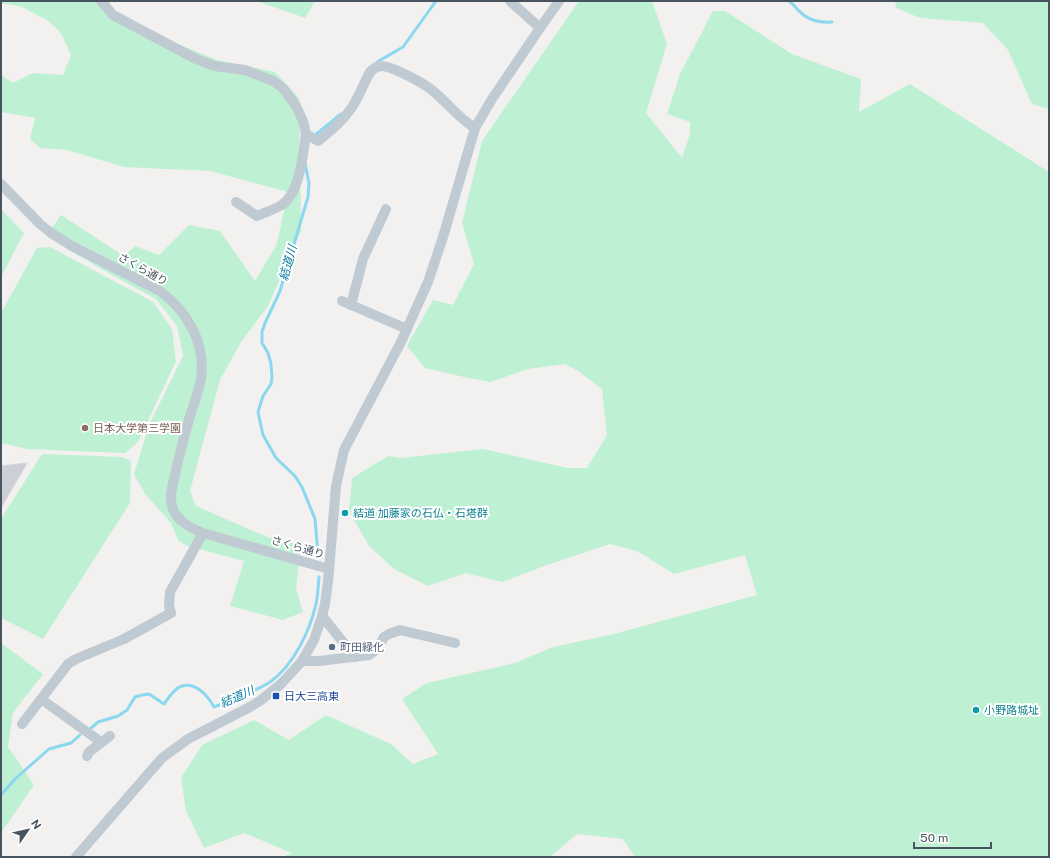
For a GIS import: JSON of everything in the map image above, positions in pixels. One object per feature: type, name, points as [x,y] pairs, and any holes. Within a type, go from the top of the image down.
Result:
[{"type":"street","points":[[101,1],[113,15],[194,58],[214,66],[245,70],[273,81],[283,88],[296,106],[311,136],[318,141],[333,129],[348,112],[355,103],[370,72],[373,68],[379,66],[392,69],[426,86],[464,122],[475,128]]},
{"type":"street","points":[[510,1],[540,28]]},
{"type":"street","points":[[76,857],[162,758],[188,739],[261,700],[281,684],[302,661],[314,640],[327,594],[336,486],[344,450],[408,329],[428,282],[439,252],[475,128],[492,99],[559,1]]},
{"type":"street","points":[[236,202],[257,216],[281,206],[289,198],[296,184],[311,136]]},
{"type":"street","name":"さくら通り","points":[[1,184],[40,224],[51,233],[72,246],[160,291],[173,301],[189,323],[200,351],[202,367],[201,378],[179,455],[171,493],[174,511],[190,527],[203,533],[329,569]]},
{"type":"street","points":[[386,209],[347,303],[408,329]]},
{"type":"street","points":[[22,724],[68,664],[76,659],[124,639],[171,613],[169,606],[170,592],[203,533]]},
{"type":"street","points":[[322,616],[355,657]]},
{"type":"street","points":[[302,661],[319,661],[369,655],[377,649],[384,638],[389,634],[400,630],[455,643]]},
{"type":"street","points":[[41,698],[101,742]]},
{"type":"street","points":[[87,756],[89,752],[110,736]]},
{"type":"green space","points":[[1,1],[104,1],[125,22],[217,60],[275,72],[299,98],[301,231],[268,306],[241,342],[220,380],[190,491],[196,506],[267,537],[301,545],[296,588],[303,612],[283,620],[230,606],[244,561],[187,546],[178,540],[171,523],[145,494],[134,474],[149,425],[183,356],[177,326],[156,299],[101,269],[46,236],[61,215],[124,256],[135,246],[159,255],[189,225],[220,231],[255,281],[277,244],[288,192],[210,171],[124,167],[67,150],[40,148],[30,139],[35,118],[1,112],[1,75],[13,83],[33,73],[63,75],[71,55],[61,33],[47,20],[20,6],[1,3]]},
{"type":"green space","points":[[257,1],[315,1],[305,18]]},
{"type":"green space","points":[[579,1],[652,1],[667,44],[646,113],[682,158],[690,134],[690,122],[667,114],[680,74],[713,11],[725,11],[792,54],[861,79],[859,112],[910,84],[1049,172],[1049,857],[635,857],[623,839],[577,834],[550,857],[282,857],[292,853],[244,833],[204,848],[186,811],[181,778],[202,745],[254,720],[289,740],[326,715],[391,744],[413,764],[438,754],[402,699],[427,683],[515,663],[553,647],[614,634],[757,595],[745,555],[674,574],[637,551],[610,544],[502,582],[466,573],[428,586],[394,569],[369,546],[349,511],[352,478],[388,456],[401,458],[483,449],[568,468],[587,468],[607,435],[602,389],[578,371],[565,364],[528,369],[490,382],[425,368],[407,346],[433,300],[453,305],[474,264],[462,223],[482,141]]},
{"type":"green space","points":[[895,1],[1049,1],[1049,109],[1032,104],[1008,50],[983,23],[920,18],[896,8]]},
{"type":"green space","points":[[1,209],[24,233],[1,277]]},
{"type":"green space","points":[[50,247],[153,302],[172,329],[176,361],[138,442],[125,453],[27,449],[1,443],[1,313],[37,248]]},
{"type":"green space","points":[[42,454],[122,457],[131,461],[130,503],[43,639],[1,618],[1,519]]},
{"type":"green space","points":[[1,643],[43,674],[13,713],[8,747],[34,785],[1,833]]},
{"type":"building","points":[[27,463],[1,508],[1,466]]},
{"type":"waterway","name":"結道川","points":[[377,62],[403,47],[436,1]]},
{"type":"waterway","points":[[789,1],[809,18],[822,22],[832,22]]},
{"type":"waterway","name":"結道川","points":[[314,136],[341,114]]},
{"type":"waterway","name":"結道川","points":[[305,163],[309,183],[308,197],[280,291],[262,332],[262,343],[268,353],[271,364],[272,378],[271,384],[263,396],[258,412],[263,435],[276,458],[295,476],[302,487],[315,519],[318,554]]},
{"type":"waterway","name":"結道川","points":[[91,728],[98,722],[118,716],[127,710],[135,697],[142,695],[149,694],[164,704],[179,687],[187,685],[197,688],[205,694],[214,707],[250,693],[270,682],[286,667],[305,636],[316,604],[319,577]]},
{"type":"waterway","name":"結道川","points":[[1,795],[15,779],[49,749],[71,743],[80,735]]},
{"type":"place","name":"日本大学第三学園","points":[[85,428]]},
{"type":"place","name":"結道 加藤家の石仏・石塔群","points":[[345,513]]},
{"type":"place","name":"町田緑化","points":[[332,647]]},
{"type":"place","name":"日大三高東","points":[[276,696]]},
{"type":"place","name":"小野路城址","points":[[976,710]]}]
